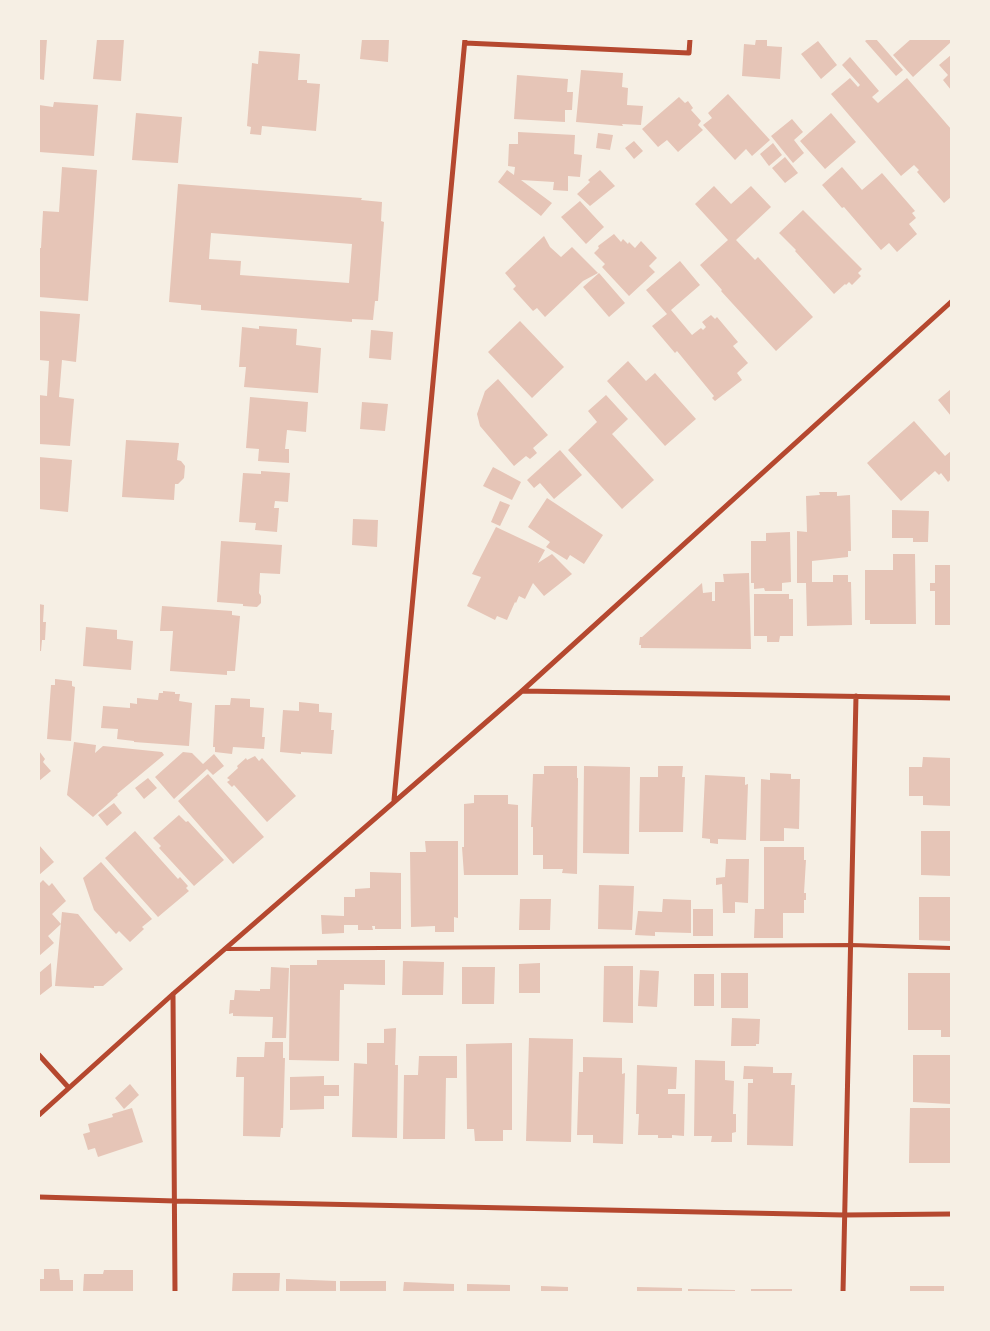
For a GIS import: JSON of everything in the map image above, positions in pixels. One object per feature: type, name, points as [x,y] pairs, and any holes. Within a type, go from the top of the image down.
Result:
[{"type":"street","points":[[394,801],[465,41],[689,53],[690,39]]},
{"type":"street","points":[[39,1115],[173,994],[522,691],[951,302]]},
{"type":"street","points":[[522,691],[951,698]]},
{"type":"street","points":[[843,1292],[856,696]]},
{"type":"street","points":[[173,994],[175,1292]]},
{"type":"street","points":[[39,1055],[69,1088]]},
{"type":"street","points":[[39,1197],[844,1215],[951,1214]]},
{"type":"lane","points":[[225,949],[851,945],[951,948]]},
{"type":"building","points":[[39,39],[47,39],[44,80],[39,79]]},
{"type":"building","points":[[97,39],[124,39],[121,81],[93,79]]},
{"type":"building","points":[[362,39],[389,39],[388,62],[360,59]]},
{"type":"building","points":[[756,39],[767,39],[767,46],[782,47],[780,79],[742,76],[744,44],[755,45]]},
{"type":"building","points":[[876,39],[903,70],[896,76],[865,41]]},
{"type":"building","points":[[911,39],[951,39],[951,42],[913,77],[893,55]]},
{"type":"building","points":[[818,41],[837,65],[821,79],[801,54]]},
{"type":"building","points":[[259,51],[300,54],[298,80],[307,80],[307,83],[320,84],[316,131],[262,126],[261,135],[250,134],[251,127],[247,126],[252,63],[258,64]]},
{"type":"building","points":[[951,55],[951,90],[943,80],[948,75],[939,65]]},
{"type":"building","points":[[850,57],[879,91],[872,97],[878,103],[907,78],[951,129],[951,197],[944,203],[917,172],[919,170],[914,165],[901,176],[831,94],[850,78],[858,87],[860,85],[842,65]]},
{"type":"building","points":[[581,70],[623,73],[622,87],[628,88],[627,105],[643,106],[641,125],[622,124],[623,126],[576,122]]},
{"type":"building","points":[[517,75],[568,79],[567,92],[573,92],[572,110],[565,110],[565,122],[514,119]]},
{"type":"building","points":[[728,94],[770,140],[752,156],[746,149],[735,160],[703,125],[712,118],[708,113]]},
{"type":"building","points":[[679,97],[685,103],[688,101],[693,108],[691,110],[701,121],[698,125],[703,130],[678,152],[667,140],[658,147],[642,129]]},
{"type":"building","points":[[54,102],[98,105],[94,156],[39,152],[39,105],[53,107]]},
{"type":"building","points":[[136,113],[182,117],[178,163],[132,160]]},
{"type":"building","points":[[831,113],[856,142],[825,169],[800,141]]},
{"type":"building","points":[[792,119],[803,132],[794,140],[804,153],[793,163],[771,136]]},
{"type":"building","points":[[518,132],[575,135],[574,154],[582,155],[580,177],[568,176],[568,191],[553,190],[554,182],[521,180],[552,203],[541,216],[498,182],[507,170],[514,175],[515,167],[508,166],[509,144],[518,144]]},
{"type":"building","points":[[598,133],[613,135],[610,150],[596,148]]},
{"type":"building","points":[[634,141],[643,151],[634,159],[625,148]]},
{"type":"building","points":[[773,143],[782,155],[769,166],[760,154]]},
{"type":"building","points":[[785,157],[798,173],[785,183],[772,168]]},
{"type":"building","points":[[62,167],[97,170],[88,301],[39,297],[39,248],[41,248],[43,211],[59,212]]},
{"type":"building","points":[[842,167],[862,190],[882,173],[915,211],[912,213],[916,218],[909,224],[917,234],[897,252],[889,243],[881,250],[844,207],[842,208],[822,185]]},
{"type":"building","points":[[600,170],[615,186],[590,206],[577,194],[590,182],[588,180]]},
{"type":"building","points":[[178,184],[362,198],[361,200],[382,202],[381,221],[384,222],[378,301],[375,301],[373,320],[352,319],[352,322],[201,310],[201,305],[169,302]],"holes":[[[211,233],[352,244],[349,283],[240,275],[241,261],[209,259]]]},
{"type":"building","points":[[714,186],[731,204],[751,186],[771,207],[736,240],[755,260],[758,257],[813,317],[776,351],[700,265],[728,240],[695,204]]},
{"type":"building","points":[[580,201],[604,227],[586,244],[561,217]]},
{"type":"building","points":[[803,210],[862,269],[858,273],[861,276],[852,285],[849,282],[845,284],[834,294],[779,233]]},
{"type":"building","points":[[614,234],[621,242],[623,239],[635,248],[641,241],[657,258],[649,266],[655,272],[629,296],[602,267],[605,264],[594,253],[599,248],[598,246]]},
{"type":"building","points":[[544,236],[550,247],[561,257],[572,247],[598,273],[583,281],[545,317],[537,308],[533,311],[513,289],[516,286],[505,273]]},
{"type":"building","points":[[680,261],[700,285],[671,310],[692,335],[701,328],[703,330],[706,327],[702,322],[711,315],[715,319],[717,317],[738,342],[733,346],[748,363],[737,373],[742,380],[715,401],[712,398],[714,396],[677,351],[675,353],[652,326],[667,314],[646,290]]},
{"type":"building","points":[[599,273],[625,303],[609,317],[583,287]]},
{"type":"building","points":[[39,311],[80,314],[76,362],[62,360],[59,397],[74,399],[70,446],[39,444],[39,395],[47,396],[49,361],[39,360]]},
{"type":"building","points":[[520,321],[564,367],[532,398],[488,352]]},
{"type":"building","points":[[259,326],[297,329],[296,345],[321,348],[318,393],[244,387],[246,367],[239,367],[242,327],[259,329]]},
{"type":"building","points":[[371,330],[393,332],[391,360],[369,358]]},
{"type":"building","points":[[628,361],[646,381],[655,373],[696,419],[665,446],[607,381]]},
{"type":"building","points":[[498,379],[548,435],[533,448],[537,453],[530,459],[526,456],[514,466],[480,426],[477,414],[485,391]]},
{"type":"building","points":[[951,389],[951,416],[938,400]]},
{"type":"building","points":[[606,395],[628,419],[612,434],[654,480],[622,509],[568,450],[597,422],[588,411]]},
{"type":"building","points":[[250,397],[308,402],[306,432],[287,430],[285,449],[289,449],[289,463],[258,461],[259,449],[246,448]]},
{"type":"building","points":[[362,402],[388,404],[385,431],[360,429]]},
{"type":"building","points":[[914,421],[945,456],[951,451],[951,479],[948,482],[941,473],[939,475],[935,471],[901,501],[867,463]]},
{"type":"building","points":[[126,440],[179,443],[177,460],[181,461],[185,466],[184,478],[178,484],[175,484],[174,500],[122,497]]},
{"type":"building","points":[[560,450],[582,475],[554,499],[540,483],[534,488],[527,480]]},
{"type":"building","points":[[39,457],[72,460],[68,512],[39,509]]},
{"type":"building","points":[[493,467],[521,482],[512,500],[483,486]]},
{"type":"building","points":[[261,471],[290,473],[288,502],[275,501],[274,508],[279,508],[277,532],[255,530],[256,523],[239,522],[243,473],[261,474]]},
{"type":"building","points":[[819,492],[837,492],[837,496],[850,495],[851,551],[848,551],[848,557],[812,561],[812,582],[833,582],[833,575],[848,575],[848,582],[851,582],[852,625],[807,626],[806,583],[797,583],[797,531],[807,532],[806,496],[820,495]]},
{"type":"building","points":[[547,498],[603,535],[584,564],[570,555],[567,560],[546,547],[550,542],[528,527]]},
{"type":"building","points":[[500,501],[510,505],[500,526],[491,522]]},
{"type":"building","points":[[892,510],[929,511],[928,542],[913,542],[913,538],[892,538]]},
{"type":"building","points":[[353,519],[378,520],[377,547],[352,545]]},
{"type":"building","points":[[496,527],[545,550],[538,563],[552,554],[572,574],[544,596],[533,583],[525,599],[519,596],[507,620],[497,616],[495,620],[467,606],[481,577],[472,574]]},
{"type":"building","points":[[790,532],[791,582],[782,583],[782,591],[765,591],[764,588],[754,589],[754,583],[751,583],[751,541],[766,541],[766,533]]},
{"type":"building","points":[[221,541],[282,545],[280,574],[260,573],[259,593],[261,603],[257,607],[217,602]]},
{"type":"building","points":[[893,554],[915,554],[916,624],[870,624],[870,620],[865,620],[865,570],[893,570]]},
{"type":"building","points":[[935,565],[951,565],[951,625],[935,625],[935,591],[930,591],[930,583],[935,583]]},
{"type":"building","points":[[749,573],[751,649],[641,648],[641,645],[639,645],[640,637],[702,583],[703,593],[712,592],[712,601],[715,601],[715,582],[724,582],[723,574]]},
{"type":"building","points":[[754,594],[789,594],[789,599],[793,599],[793,636],[780,636],[779,642],[767,642],[767,636],[754,636]]},
{"type":"building","points":[[39,604],[44,605],[43,622],[46,622],[45,640],[42,640],[41,651],[39,651]]},
{"type":"building","points":[[162,606],[232,611],[232,615],[240,616],[235,671],[227,671],[227,675],[170,671],[173,631],[160,631]]},
{"type":"building","points":[[86,627],[117,630],[117,639],[133,641],[131,670],[83,666]]},
{"type":"building","points":[[55,679],[72,681],[72,686],[75,687],[71,741],[47,739],[51,685],[55,685]]},
{"type":"building","points":[[163,691],[180,694],[179,701],[192,703],[189,746],[117,739],[118,729],[101,728],[103,706],[130,708],[130,703],[137,704],[137,698],[158,700],[159,693],[163,693]]},
{"type":"building","points":[[231,698],[250,699],[250,707],[264,708],[262,737],[265,737],[264,749],[233,747],[232,754],[215,752],[215,747],[213,747],[215,705],[230,705]]},
{"type":"building","points":[[299,702],[319,704],[319,712],[332,713],[331,730],[334,730],[332,754],[280,752],[283,710],[299,711]]},
{"type":"building","points":[[74,742],[96,745],[95,753],[103,746],[162,752],[164,755],[117,794],[93,817],[67,795]]},
{"type":"building","points":[[39,751],[45,759],[43,762],[51,771],[39,781]]},
{"type":"building","points":[[183,752],[192,753],[203,764],[214,754],[224,766],[213,775],[207,769],[174,799],[155,777]]},
{"type":"building","points":[[255,756],[259,761],[262,758],[296,796],[267,822],[234,785],[232,787],[227,782],[230,780],[227,778],[238,768],[237,766],[246,758],[247,760]]},
{"type":"building","points":[[923,757],[951,758],[951,806],[923,805],[923,796],[909,796],[909,767],[922,767]]},
{"type":"building","points":[[544,766],[577,766],[577,874],[562,873],[563,869],[543,869],[543,855],[533,855],[533,827],[531,827],[533,774],[544,774]]},
{"type":"building","points":[[584,766],[630,767],[629,854],[583,853]]},
{"type":"building","points":[[658,766],[683,766],[682,777],[685,777],[683,832],[639,832],[640,777],[658,777]]},
{"type":"building","points":[[770,773],[791,774],[791,779],[800,779],[799,829],[784,828],[784,841],[760,841],[761,779],[770,780]]},
{"type":"building","points":[[208,774],[264,837],[233,864],[178,801]]},
{"type":"building","points":[[705,775],[745,777],[745,785],[748,784],[746,840],[718,839],[718,844],[710,843],[710,839],[702,838]]},
{"type":"building","points":[[148,778],[157,788],[144,799],[135,788]]},
{"type":"building","points":[[474,795],[508,795],[508,804],[518,805],[518,875],[464,875],[462,847],[464,847],[464,804],[474,803]]},
{"type":"building","points":[[114,803],[122,813],[107,826],[98,815]]},
{"type":"building","points":[[179,815],[186,822],[188,821],[224,860],[194,886],[159,848],[161,846],[153,838]]},
{"type":"building","points":[[135,831],[178,879],[180,877],[188,886],[186,888],[189,891],[158,917],[105,858]]},
{"type":"building","points":[[921,831],[951,831],[951,876],[921,875]]},
{"type":"building","points":[[425,841],[458,841],[458,918],[454,917],[454,932],[435,932],[435,926],[411,927],[410,852],[426,852]]},
{"type":"building","points":[[39,845],[54,862],[39,875]]},
{"type":"building","points":[[764,847],[804,847],[804,860],[806,860],[804,893],[806,893],[806,900],[804,900],[804,913],[783,913],[783,938],[754,938],[755,909],[764,909]]},
{"type":"building","points":[[726,859],[749,859],[748,903],[735,902],[735,913],[723,913],[722,884],[716,885],[716,878],[725,877]]},
{"type":"building","points":[[101,862],[152,919],[142,927],[144,929],[130,942],[119,931],[116,934],[94,910],[83,878]]},
{"type":"building","points":[[370,872],[401,873],[401,929],[375,929],[375,926],[372,926],[373,930],[358,930],[358,925],[344,925],[344,933],[322,934],[321,915],[344,916],[344,897],[355,897],[355,889],[370,888]]},
{"type":"building","points":[[43,880],[49,886],[52,883],[66,901],[52,914],[61,924],[48,936],[54,943],[39,956],[39,884]]},
{"type":"building","points":[[599,885],[634,886],[632,930],[598,929]]},
{"type":"building","points":[[919,897],[951,897],[951,941],[919,940]]},
{"type":"building","points":[[520,899],[551,899],[550,930],[519,930]]},
{"type":"building","points":[[663,899],[691,900],[691,933],[655,932],[655,936],[635,935],[638,911],[662,912]]},
{"type":"building","points":[[693,909],[713,909],[713,936],[693,936]]},
{"type":"building","points":[[62,912],[78,914],[123,969],[103,986],[94,986],[94,988],[55,986]]},
{"type":"building","points":[[317,960],[385,960],[385,985],[344,984],[344,990],[340,990],[339,1061],[289,1060],[290,965],[317,965]]},
{"type":"building","points":[[403,961],[444,962],[443,995],[402,995]]},
{"type":"building","points":[[51,963],[52,986],[39,996],[39,973]]},
{"type":"building","points":[[540,963],[540,993],[519,993],[519,964]]},
{"type":"building","points":[[604,966],[633,966],[633,1023],[603,1022]]},
{"type":"building","points":[[271,967],[289,968],[286,1038],[272,1038],[273,1017],[233,1016],[233,1013],[229,1014],[230,1000],[234,1000],[235,990],[260,991],[260,989],[270,989]]},
{"type":"building","points":[[462,967],[495,967],[494,1004],[462,1004]]},
{"type":"building","points":[[640,970],[659,971],[657,1007],[638,1006]]},
{"type":"building","points":[[721,973],[748,973],[748,1008],[721,1008]]},
{"type":"building","points":[[908,973],[951,973],[951,1037],[941,1037],[941,1030],[908,1030]]},
{"type":"building","points":[[694,974],[714,974],[714,1006],[694,1006]]},
{"type":"building","points":[[732,1018],[760,1019],[759,1044],[756,1044],[756,1046],[731,1046]]},
{"type":"building","points":[[396,1028],[395,1065],[398,1065],[397,1138],[352,1137],[354,1063],[367,1064],[367,1043],[384,1043],[384,1029]]},
{"type":"building","points":[[529,1038],[573,1039],[571,1142],[526,1141]]},
{"type":"building","points":[[265,1042],[283,1042],[283,1058],[285,1058],[283,1128],[281,1128],[280,1137],[243,1136],[244,1077],[236,1077],[237,1057],[264,1057]]},
{"type":"building","points":[[512,1043],[512,1130],[503,1130],[503,1141],[475,1141],[474,1129],[467,1129],[466,1044]]},
{"type":"building","points":[[913,1055],[951,1055],[951,1104],[913,1102]]},
{"type":"building","points":[[419,1056],[457,1056],[457,1078],[446,1078],[445,1139],[403,1139],[404,1075],[418,1075]]},
{"type":"building","points":[[583,1057],[622,1058],[622,1074],[625,1073],[623,1144],[593,1143],[593,1135],[577,1135],[579,1072],[583,1072]]},
{"type":"building","points":[[695,1060],[725,1061],[725,1080],[734,1081],[733,1114],[736,1114],[736,1132],[732,1133],[732,1142],[711,1142],[712,1136],[694,1136]]},
{"type":"building","points":[[637,1065],[677,1067],[676,1089],[668,1089],[668,1094],[685,1094],[684,1136],[672,1135],[672,1138],[658,1138],[658,1135],[638,1135],[639,1114],[636,1114]]},
{"type":"building","points":[[744,1066],[773,1067],[773,1073],[792,1073],[791,1085],[795,1085],[793,1146],[747,1145],[748,1083],[753,1083],[753,1079],[743,1079]]},
{"type":"building","points":[[324,1076],[324,1085],[339,1085],[339,1096],[324,1096],[324,1109],[290,1110],[290,1077]]},
{"type":"building","points":[[130,1084],[139,1095],[124,1109],[115,1098]]},
{"type":"building","points":[[132,1108],[143,1142],[98,1157],[95,1148],[88,1150],[83,1134],[90,1132],[88,1124],[113,1117],[112,1114]]},
{"type":"building","points":[[910,1108],[951,1108],[951,1163],[909,1163]]},
{"type":"building","points":[[44,1269],[59,1269],[60,1280],[73,1280],[73,1292],[39,1292],[39,1279],[44,1279]]},
{"type":"building","points":[[104,1270],[133,1270],[133,1292],[83,1292],[84,1274],[103,1274]]},
{"type":"building","points":[[233,1273],[280,1273],[279,1292],[232,1292]]},
{"type":"building","points":[[286,1279],[336,1281],[336,1292],[286,1292]]},
{"type":"building","points":[[340,1281],[386,1281],[386,1292],[340,1292]]},
{"type":"building","points":[[404,1282],[454,1284],[454,1292],[403,1292]]},
{"type":"building","points":[[467,1284],[510,1285],[510,1292],[467,1292]]},
{"type":"building","points":[[541,1286],[568,1287],[568,1292],[541,1292]]},
{"type":"building","points":[[910,1286],[944,1286],[944,1292],[910,1292]]},
{"type":"building","points":[[637,1287],[682,1288],[682,1292],[637,1292]]},
{"type":"building","points":[[688,1289],[735,1290],[735,1292],[688,1292]]},
{"type":"building","points":[[751,1289],[792,1289],[792,1292],[751,1292]]}]
